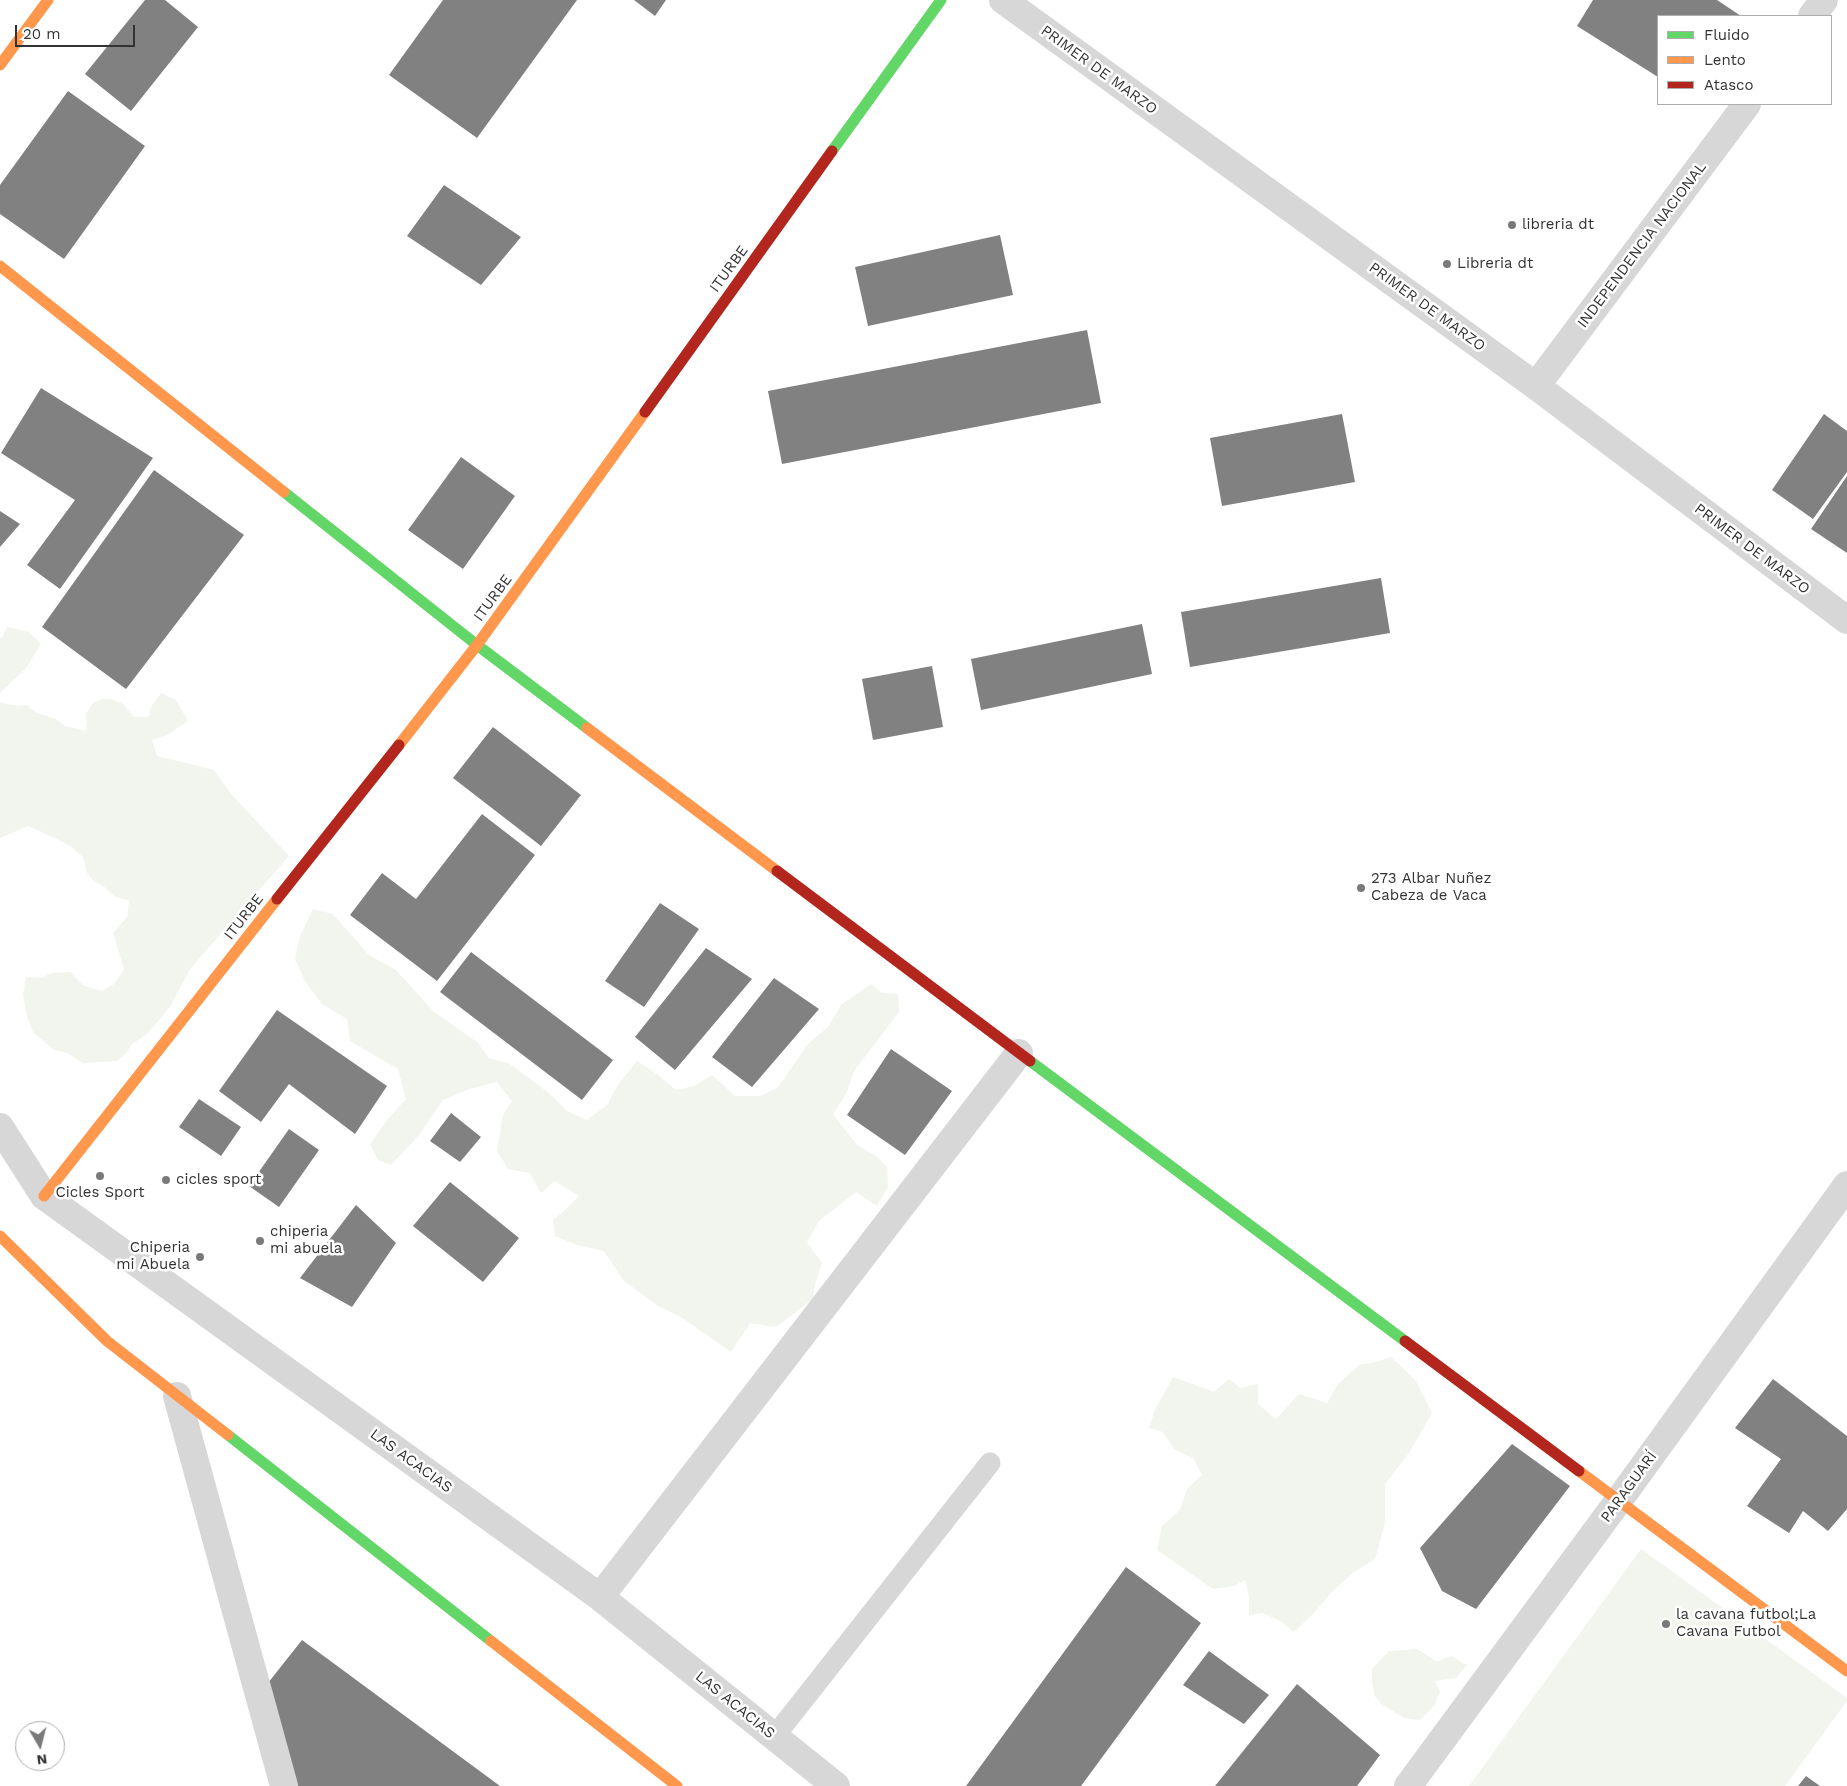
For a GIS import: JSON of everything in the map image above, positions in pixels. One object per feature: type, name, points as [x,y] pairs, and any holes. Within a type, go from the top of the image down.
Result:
[{"type":"main road","points":[[0,65],[48,0]]},
{"type":"main road","name":"ITURBE","points":[[44,1196],[478,645],[941,0]]},
{"type":"main road","points":[[0,266],[478,645],[1019,1053],[1847,1671]]},
{"type":"main road","points":[[0,1236],[107,1341],[676,1786]]},
{"type":"street","name":"PRIMER DE MARZO","points":[[1003,0],[1536,386],[1847,620]]},
{"type":"street","points":[[1813,15],[1824,0]]},
{"type":"street","name":"INDEPENDENCIA NACIONAL","points":[[1536,386],[1746,105]]},
{"type":"street","points":[[600,1597],[1019,1053]]},
{"type":"street","name":"LAS ACACIAS","points":[[0,1127],[44,1196],[600,1597],[836,1786]]},
{"type":"street","name":"PARAGUARÍ","points":[[1408,1786],[1619,1500],[1847,1185]]},
{"type":"street","points":[[177,1396],[284,1786]]},
{"type":"lane","points":[[774,1737],[990,1463]]},
{"type":"shaded area","points":[[7,627],[29,632],[41,644],[26,668],[0,693],[0,638],[2,638]]},
{"type":"shaded area","points":[[161,693],[176,700],[188,721],[167,735],[152,740],[157,756],[214,770],[232,795],[289,856],[190,969],[170,1007],[147,1034],[132,1044],[127,1052],[117,1061],[83,1063],[67,1053],[54,1050],[33,1032],[27,1016],[23,995],[26,977],[41,978],[52,973],[70,972],[84,986],[102,991],[114,984],[124,969],[113,933],[127,917],[129,901],[114,896],[106,888],[93,880],[87,873],[83,857],[70,846],[57,839],[28,826],[0,838],[0,701],[18,706],[27,705],[35,712],[56,719],[65,726],[85,731],[87,723],[86,714],[92,704],[102,699],[111,699],[123,704],[134,717],[149,717],[151,707]]},
{"type":"shaded area","points":[[313,909],[333,914],[369,955],[396,970],[434,1012],[477,1042],[489,1058],[510,1064],[549,1093],[567,1111],[587,1120],[607,1105],[618,1085],[637,1061],[657,1074],[676,1090],[694,1086],[712,1075],[735,1096],[761,1096],[778,1087],[808,1044],[828,1027],[841,1005],[871,984],[882,993],[898,994],[899,1012],[854,1071],[846,1094],[833,1114],[857,1145],[876,1156],[887,1167],[888,1187],[877,1206],[856,1192],[819,1221],[807,1242],[822,1263],[815,1284],[813,1299],[776,1327],[750,1323],[731,1352],[681,1317],[658,1306],[623,1280],[604,1251],[577,1245],[555,1236],[553,1220],[579,1196],[555,1181],[541,1193],[530,1173],[508,1169],[497,1151],[503,1115],[512,1101],[497,1082],[469,1089],[443,1100],[419,1135],[391,1165],[378,1160],[370,1144],[387,1120],[406,1099],[398,1069],[350,1041],[347,1019],[322,1004],[305,981],[295,959],[300,936]]},
{"type":"shaded area","points":[[1391,1357],[1416,1381],[1432,1413],[1409,1453],[1385,1484],[1385,1523],[1375,1559],[1354,1572],[1294,1632],[1280,1621],[1263,1613],[1249,1615],[1249,1596],[1245,1580],[1234,1586],[1213,1589],[1157,1550],[1162,1526],[1180,1510],[1187,1489],[1202,1475],[1193,1458],[1174,1449],[1163,1432],[1149,1428],[1155,1410],[1173,1377],[1214,1392],[1229,1379],[1240,1388],[1258,1384],[1258,1404],[1276,1419],[1299,1394],[1327,1403],[1338,1384],[1359,1365]]},
{"type":"shaded area","name":"la cavana futbol;La Cavana Futbol","points":[[1641,1549],[1847,1698],[1847,1701],[1785,1786],[1469,1786]]},
{"type":"shaded area","points":[[1417,1649],[1437,1662],[1451,1656],[1467,1665],[1456,1678],[1435,1681],[1440,1692],[1434,1706],[1420,1720],[1404,1718],[1380,1703],[1374,1695],[1372,1680],[1372,1669],[1389,1651]]},
{"type":"building","points":[[145,0],[165,0],[198,27],[131,111],[85,74]]},
{"type":"building","points":[[443,0],[577,0],[477,138],[389,75]]},
{"type":"building","points":[[634,0],[666,0],[655,16]]},
{"type":"building","points":[[1593,0],[1717,0],[1740,15],[1657,15],[1657,76],[1577,26]]},
{"type":"building","points":[[68,91],[145,146],[64,259],[0,214],[0,185]]},
{"type":"building","points":[[444,185],[521,237],[481,285],[407,236]]},
{"type":"building","points":[[1000,235],[1013,295],[868,326],[855,267]]},
{"type":"building","points":[[1087,330],[1101,403],[782,464],[768,391]]},
{"type":"building","points":[[41,388],[153,458],[60,589],[27,565],[75,500],[1,453]]},
{"type":"building","points":[[1342,414],[1355,482],[1222,506],[1210,438]]},
{"type":"building","points":[[1824,414],[1847,431],[1847,472],[1813,519],[1772,490]]},
{"type":"building","points":[[461,457],[515,496],[463,569],[408,530]]},
{"type":"building","points":[[154,470],[244,535],[126,689],[42,627]]},
{"type":"building","points":[[1847,476],[1847,553],[1811,529]]},
{"type":"building","points":[[0,511],[20,524],[0,547]]},
{"type":"building","points":[[1381,578],[1390,633],[1190,667],[1181,612]]},
{"type":"building","points":[[1142,624],[1152,674],[981,710],[971,659]]},
{"type":"building","points":[[932,666],[943,727],[873,740],[862,679]]},
{"type":"building","points":[[493,727],[581,795],[541,846],[453,778]]},
{"type":"building","points":[[482,814],[535,855],[437,981],[350,915],[382,873],[416,899]]},
{"type":"building","points":[[660,903],[699,929],[644,1007],[605,981]]},
{"type":"building","points":[[706,948],[752,979],[675,1070],[635,1037]]},
{"type":"building","points":[[471,952],[613,1060],[582,1100],[440,992]]},
{"type":"building","points":[[774,978],[819,1009],[752,1087],[712,1057]]},
{"type":"building","points":[[277,1010],[387,1086],[355,1134],[289,1084],[261,1122],[219,1091]]},
{"type":"building","points":[[891,1049],[952,1091],[905,1155],[847,1115]]},
{"type":"building","points":[[199,1099],[241,1127],[221,1156],[179,1127]]},
{"type":"building","points":[[451,1113],[481,1137],[460,1162],[430,1141]]},
{"type":"building","points":[[289,1129],[319,1150],[279,1207],[249,1186]]},
{"type":"building","points":[[450,1182],[519,1238],[483,1282],[413,1226]]},
{"type":"building","points":[[356,1205],[396,1243],[352,1307],[300,1278]]},
{"type":"building","points":[[1773,1379],[1847,1436],[1847,1509],[1828,1531],[1803,1511],[1789,1533],[1747,1506],[1781,1459],[1735,1428]]},
{"type":"building","points":[[1512,1444],[1570,1486],[1476,1609],[1442,1591],[1420,1548]]},
{"type":"building","points":[[1126,1567],[1201,1623],[1081,1786],[966,1786]]},
{"type":"building","points":[[302,1640],[500,1786],[292,1786],[264,1688]]},
{"type":"building","points":[[1209,1651],[1269,1695],[1244,1724],[1183,1685]]},
{"type":"building","points":[[1297,1684],[1380,1755],[1357,1786],[1215,1786]]},
{"type":"building","points":[[1806,1776],[1820,1786],[1798,1786]]},
{"type":"traffic: fast","points":[[832,151],[941,0]]},
{"type":"traffic: fast","points":[[284,492],[477,645],[587,728]]},
{"type":"traffic: fast","points":[[1030,1061],[1405,1341]]},
{"type":"traffic: fast","points":[[228,1435],[491,1641]]},
{"type":"traffic: slow","points":[[0,65],[48,0]]},
{"type":"traffic: slow","points":[[0,266],[284,492]]},
{"type":"traffic: slow","points":[[399,745],[477,645],[645,412]]},
{"type":"traffic: slow","points":[[587,728],[777,871]]},
{"type":"traffic: slow","points":[[44,1196],[277,899]]},
{"type":"traffic: slow","points":[[0,1236],[107,1341],[228,1435]]},
{"type":"traffic: slow","points":[[1579,1471],[1847,1671]]},
{"type":"traffic: slow","points":[[491,1641],[677,1786]]},
{"type":"traffic: jam","points":[[645,412],[832,151]]},
{"type":"traffic: jam","points":[[277,899],[399,745]]},
{"type":"traffic: jam","points":[[777,871],[1030,1061]]},
{"type":"traffic: jam","points":[[1405,1341],[1579,1471]]},
{"type":"place","name":"libreria dt","points":[[1512,225]]},
{"type":"place","name":"Libreria dt","points":[[1447,264]]},
{"type":"place","name":"273 Albar Nuñez Cabeza de Vaca","points":[[1361,888]]},
{"type":"place","name":"Cicles Sport","points":[[100,1176]]},
{"type":"place","name":"cicles sport","points":[[166,1180]]},
{"type":"place","name":"chiperia mi abuela","points":[[260,1241]]},
{"type":"place","name":"Chiperia mi Abuela","points":[[200,1257]]},
{"type":"place","name":"la cavana futbol;La Cavana Futbol","points":[[1666,1624]]}]
